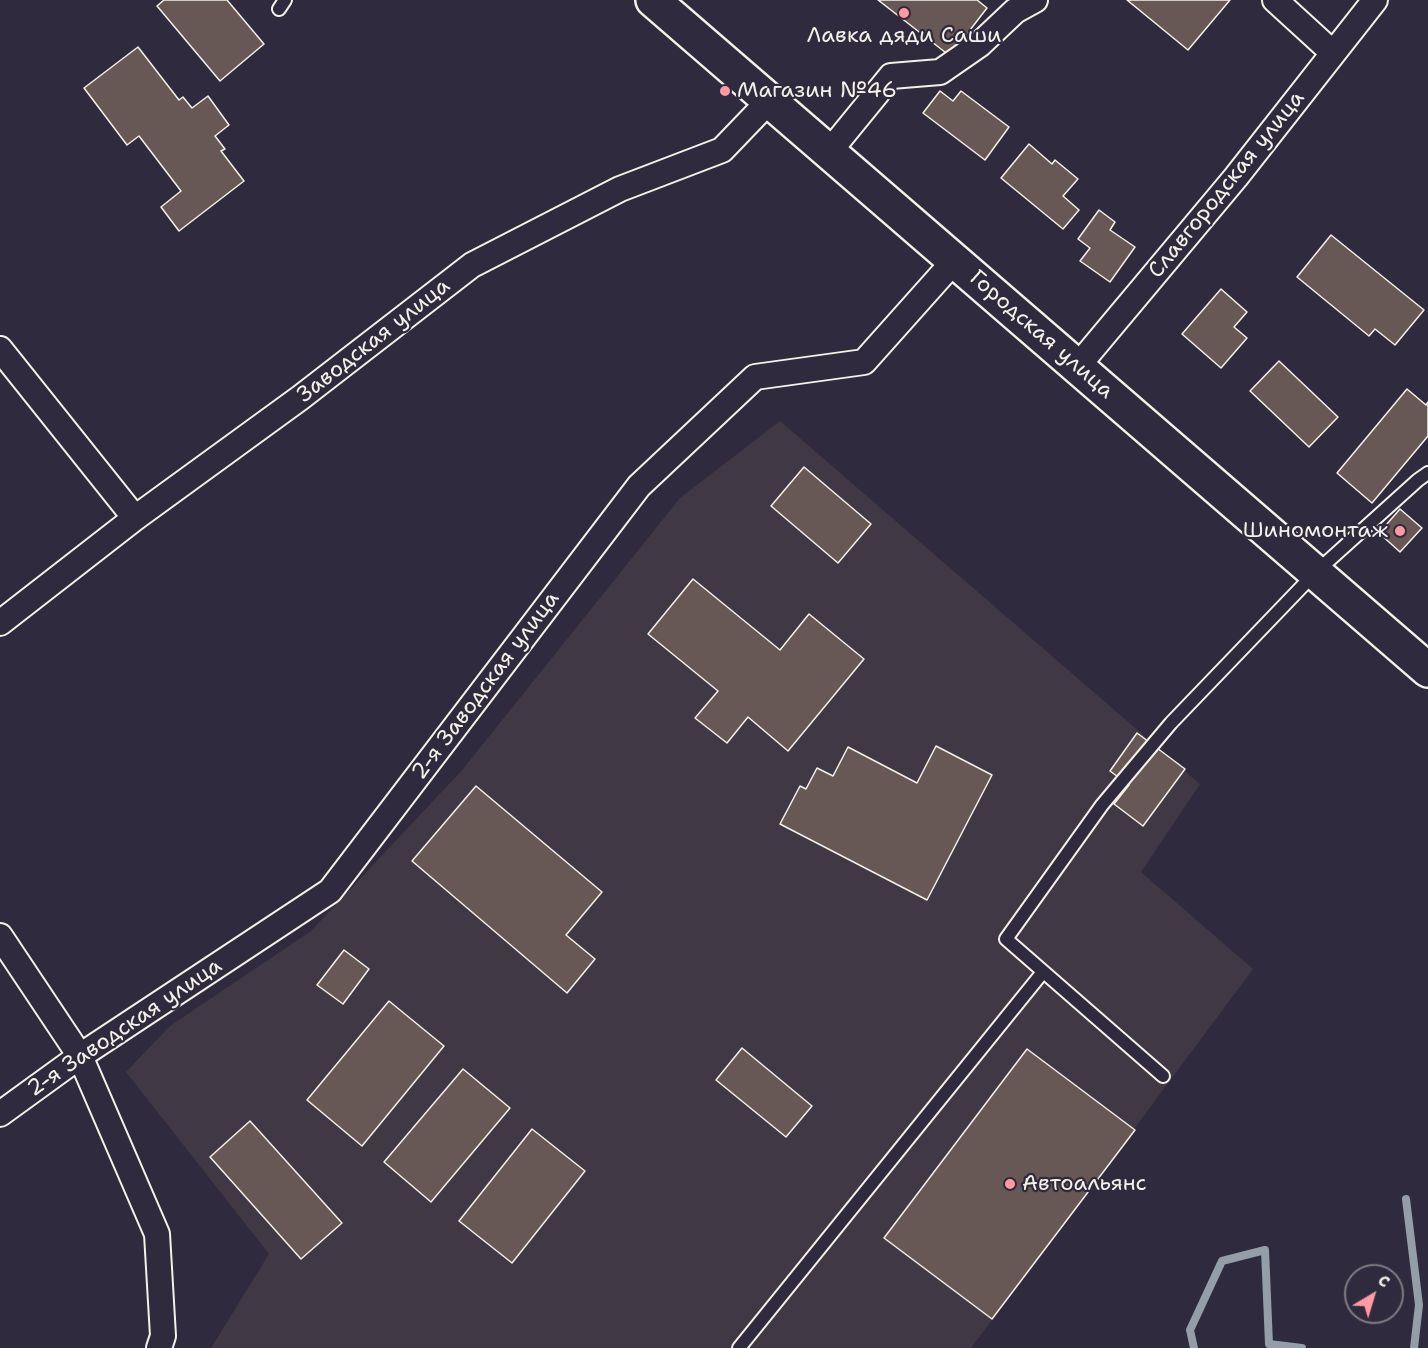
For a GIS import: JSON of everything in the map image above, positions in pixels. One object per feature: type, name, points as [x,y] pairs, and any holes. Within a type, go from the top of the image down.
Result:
[{"type":"street","name":"Городская улица","points":[[653,0],[1428,670]]},
{"type":"street","points":[[829,152],[891,76],[940,72],[979,45],[1015,11],[1035,0]]},
{"type":"street","points":[[1275,0],[1333,53]]},
{"type":"street","name":"Славгородская улица","points":[[1077,367],[1236,177],[1375,0]]},
{"type":"street","name":"Заводская улица","points":[[0,623],[135,518],[300,399],[472,265],[620,189],[722,150],[770,100]]},
{"type":"street","name":"2-я Заводская улица","points":[[0,1114],[80,1056],[330,891],[639,486],[755,377],[864,362],[955,260]]},
{"type":"street","points":[[0,348],[135,518]]},
{"type":"street","points":[[0,936],[80,1056],[158,1234],[163,1336],[159,1348]]},
{"type":"lane","points":[[1163,1076],[1006,939],[1102,805],[1171,723],[1316,572],[1428,473]]},
{"type":"lane","points":[[739,1348],[1043,972]]},
{"type":"shaded area","points":[[780,421],[1200,784],[1141,872],[1253,969],[971,1348],[211,1348],[269,1254],[126,1072],[170,1026],[311,931],[463,769],[680,498]]},
{"type":"building","points":[[164,0],[227,0],[264,44],[220,81],[157,6]]},
{"type":"building","points":[[878,0],[977,0],[987,8],[950,56]]},
{"type":"building","points":[[1127,0],[1230,0],[1188,50]]},
{"type":"building","points":[[138,47],[179,100],[183,97],[192,108],[208,96],[229,125],[215,136],[225,149],[221,151],[244,181],[179,231],[161,207],[181,191],[139,136],[127,145],[84,88]]},
{"type":"building","points":[[940,91],[953,101],[961,91],[1009,127],[985,160],[923,113]]},
{"type":"building","points":[[1029,144],[1052,164],[1055,160],[1078,179],[1063,196],[1079,210],[1063,229],[1001,178]]},
{"type":"building","points":[[1099,210],[1115,222],[1110,230],[1135,247],[1110,282],[1080,261],[1090,248],[1078,239]]},
{"type":"building","points":[[1331,235],[1424,310],[1395,345],[1375,329],[1369,336],[1297,277]]},
{"type":"building","points":[[1221,289],[1247,312],[1234,327],[1247,338],[1221,368],[1182,334]]},
{"type":"building","points":[[1279,361],[1338,417],[1309,447],[1250,391]]},
{"type":"building","points":[[1407,389],[1426,405],[1428,402],[1428,436],[1372,503],[1337,473]]},
{"type":"building","points":[[804,467],[871,524],[838,563],[771,506]]},
{"type":"building","name":"Шиномонтаж","points":[[1400,509],[1422,528],[1400,552],[1379,533]]},
{"type":"building","points":[[693,579],[780,650],[809,614],[864,659],[788,751],[748,717],[727,743],[695,718],[718,691],[648,634]]},
{"type":"building","points":[[1137,733],[1185,769],[1143,826],[1114,804],[1129,785],[1110,771]]},
{"type":"building","points":[[936,746],[992,775],[927,900],[780,824],[800,786],[806,789],[817,768],[833,776],[848,747],[917,783]]},
{"type":"building","points":[[476,786],[602,892],[566,935],[595,959],[567,993],[412,861]]},
{"type":"building","points":[[344,950],[369,969],[343,1004],[317,985]]},
{"type":"building","points":[[389,1001],[444,1046],[362,1146],[307,1100]]},
{"type":"building","points":[[742,1048],[812,1106],[786,1137],[716,1080]]},
{"type":"building","name":"Автоальянс","points":[[1027,1049],[1135,1130],[992,1319],[884,1238]]},
{"type":"building","points":[[463,1069],[510,1108],[431,1202],[384,1162]]},
{"type":"building","points":[[250,1121],[342,1223],[301,1259],[210,1157]]},
{"type":"building","points":[[532,1129],[585,1171],[512,1263],[459,1221]]},
{"type":"waterway","points":[[1406,1199],[1419,1305],[1414,1348]]},
{"type":"waterway","points":[[1194,1348],[1190,1330],[1222,1261],[1265,1250],[1269,1344],[1302,1348]]},
{"type":"place","name":"Лавка дяди Саши","points":[[904,13]]},
{"type":"place","name":"Магазин №46","points":[[725,91]]},
{"type":"place","name":"Шиномонтаж","points":[[1400,531]]},
{"type":"place","name":"Автоальянс","points":[[1010,1184]]}]
